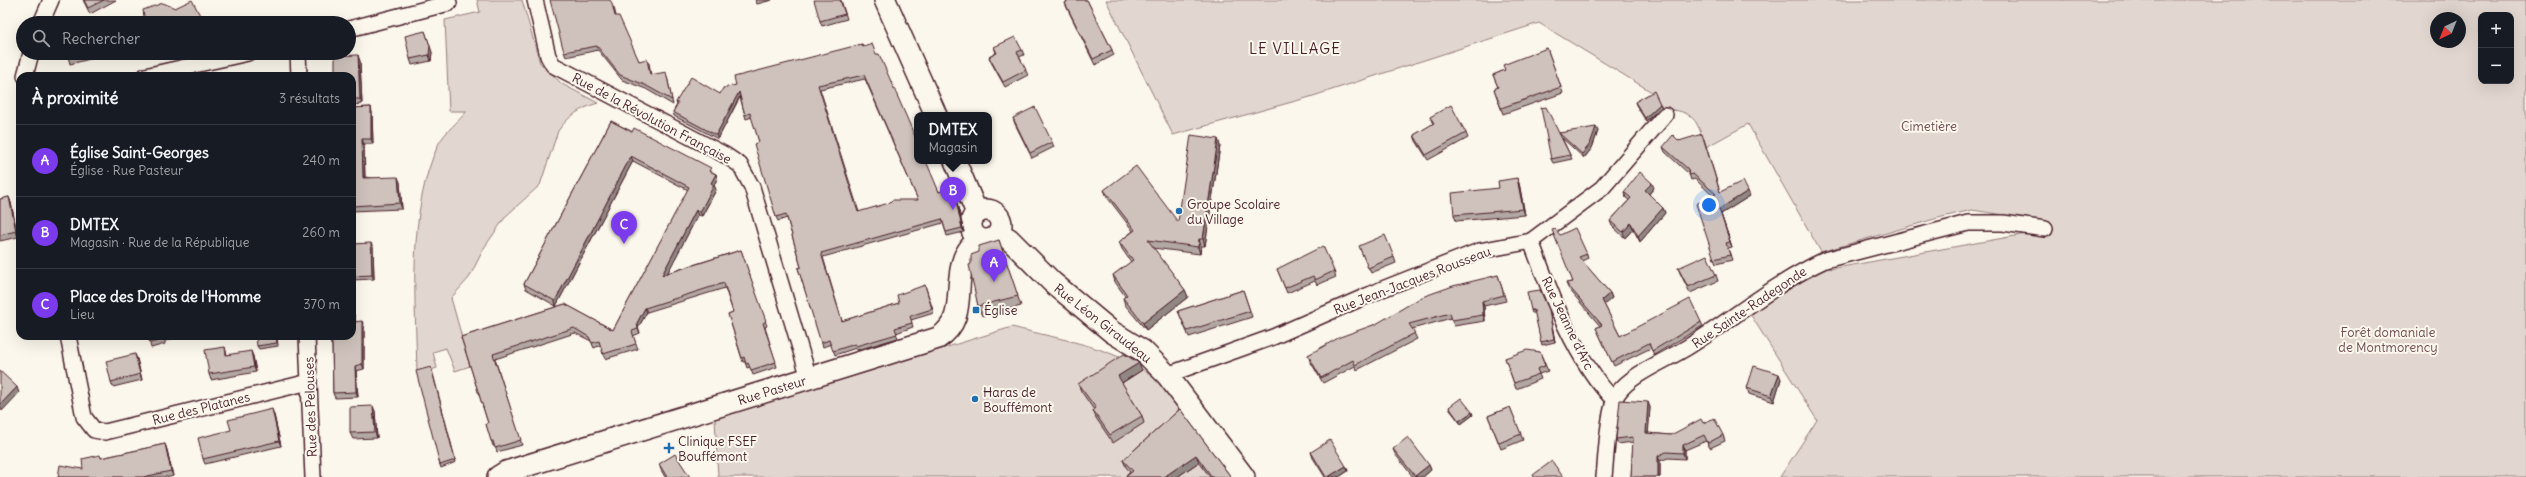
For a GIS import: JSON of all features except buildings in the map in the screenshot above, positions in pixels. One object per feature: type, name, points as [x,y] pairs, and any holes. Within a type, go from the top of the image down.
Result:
[{"type":"street","points":[[44,16],[51,0]]},
{"type":"street","name":"Rue de la Révolution Française","points":[[535,0],[548,56],[553,65],[691,136],[740,165],[752,187],[809,378]]},
{"type":"street","points":[[885,0],[935,112]]},
{"type":"street","points":[[356,27],[449,3]]},
{"type":"street","points":[[27,72],[29,60]]},
{"type":"street","points":[[163,72],[217,60]]},
{"type":"street","points":[[298,60],[299,72]]},
{"type":"street","name":"Rue Jean-Jacques Rousseau","points":[[1167,375],[1273,337],[1380,290],[1479,251],[1530,241],[1602,188],[1665,115]]},
{"type":"street","points":[[956,164],[977,213]]},
{"type":"street","points":[[984,210],[996,214],[1000,220],[999,233],[987,240],[978,238],[971,226],[977,213],[984,210]]},
{"type":"street","name":"Rue Sainte-Radegonde","points":[[1614,400],[1629,382],[1690,346],[1789,278],[1824,260],[1968,223],[2003,223],[2045,229]]},
{"type":"street","name":"Rue Léon Giraudeau","points":[[999,233],[1021,249],[1052,282],[1112,332],[1143,350],[1167,375],[1244,477]]},
{"type":"street","name":"Rue Pasteur","points":[[498,477],[506,472],[938,338],[944,334],[955,320],[959,306],[963,259],[967,251],[978,238]]},
{"type":"street","name":"Rue Jeanne d'Arc","points":[[1530,241],[1554,301],[1574,340],[1600,386],[1614,400]]},
{"type":"street","name":"Rue des Platanes","points":[[69,340],[84,417],[94,430],[106,432],[308,382]]},
{"type":"street","name":"Rue des Pelouses","points":[[307,340],[313,477]]},
{"type":"street","points":[[1604,477],[1614,400]]},
{"type":"green space","points":[[477,0],[522,0],[540,63],[562,84],[598,103],[575,113],[558,131],[540,185],[506,216],[484,248],[469,278],[451,298],[470,366],[455,371],[446,348],[433,352],[437,368],[417,375],[415,258],[417,228],[422,198],[429,170],[439,143],[467,111],[449,111],[445,20],[480,12]]},
{"type":"green space","points":[[1106,0],[2526,0],[2526,477],[1780,477],[1817,420],[1747,309],[1829,263],[1830,269],[2043,231],[2030,219],[1972,210],[1938,218],[1821,252],[1748,124],[1706,147],[1700,130],[1693,118],[1682,112],[1663,109],[1655,94],[1539,23],[1310,97],[1173,135]]},
{"type":"green space","name":"Haras de Bouffémont","points":[[1012,327],[1090,346],[1127,361],[1144,371],[1160,383],[1178,404],[1229,477],[718,477],[715,419]]},
{"type":"place","name":"DMTEX","points":[[953,210]]},
{"type":"place","name":"Groupe Scolaire du Village","points":[[1179,211]]},
{"type":"place","name":"Place des Droits de l'Homme","points":[[624,244]]},
{"type":"place","name":"Église Saint-Georges","points":[[994,282]]},
{"type":"place","name":"Église","points":[[976,310]]},
{"type":"place","name":"Haras de Bouffémont","points":[[975,399]]},
{"type":"place","name":"Clinique FSEF Bouffémont","points":[[669,448]]},
{"type":"district","name":"LE VILLAGE","points":[[1295,49]]},
{"type":"park label","name":"Cimetière","points":[[1929,126]]},
{"type":"park label","name":"Forêt domaniale de Montmorency","points":[[2388,340]]}]
